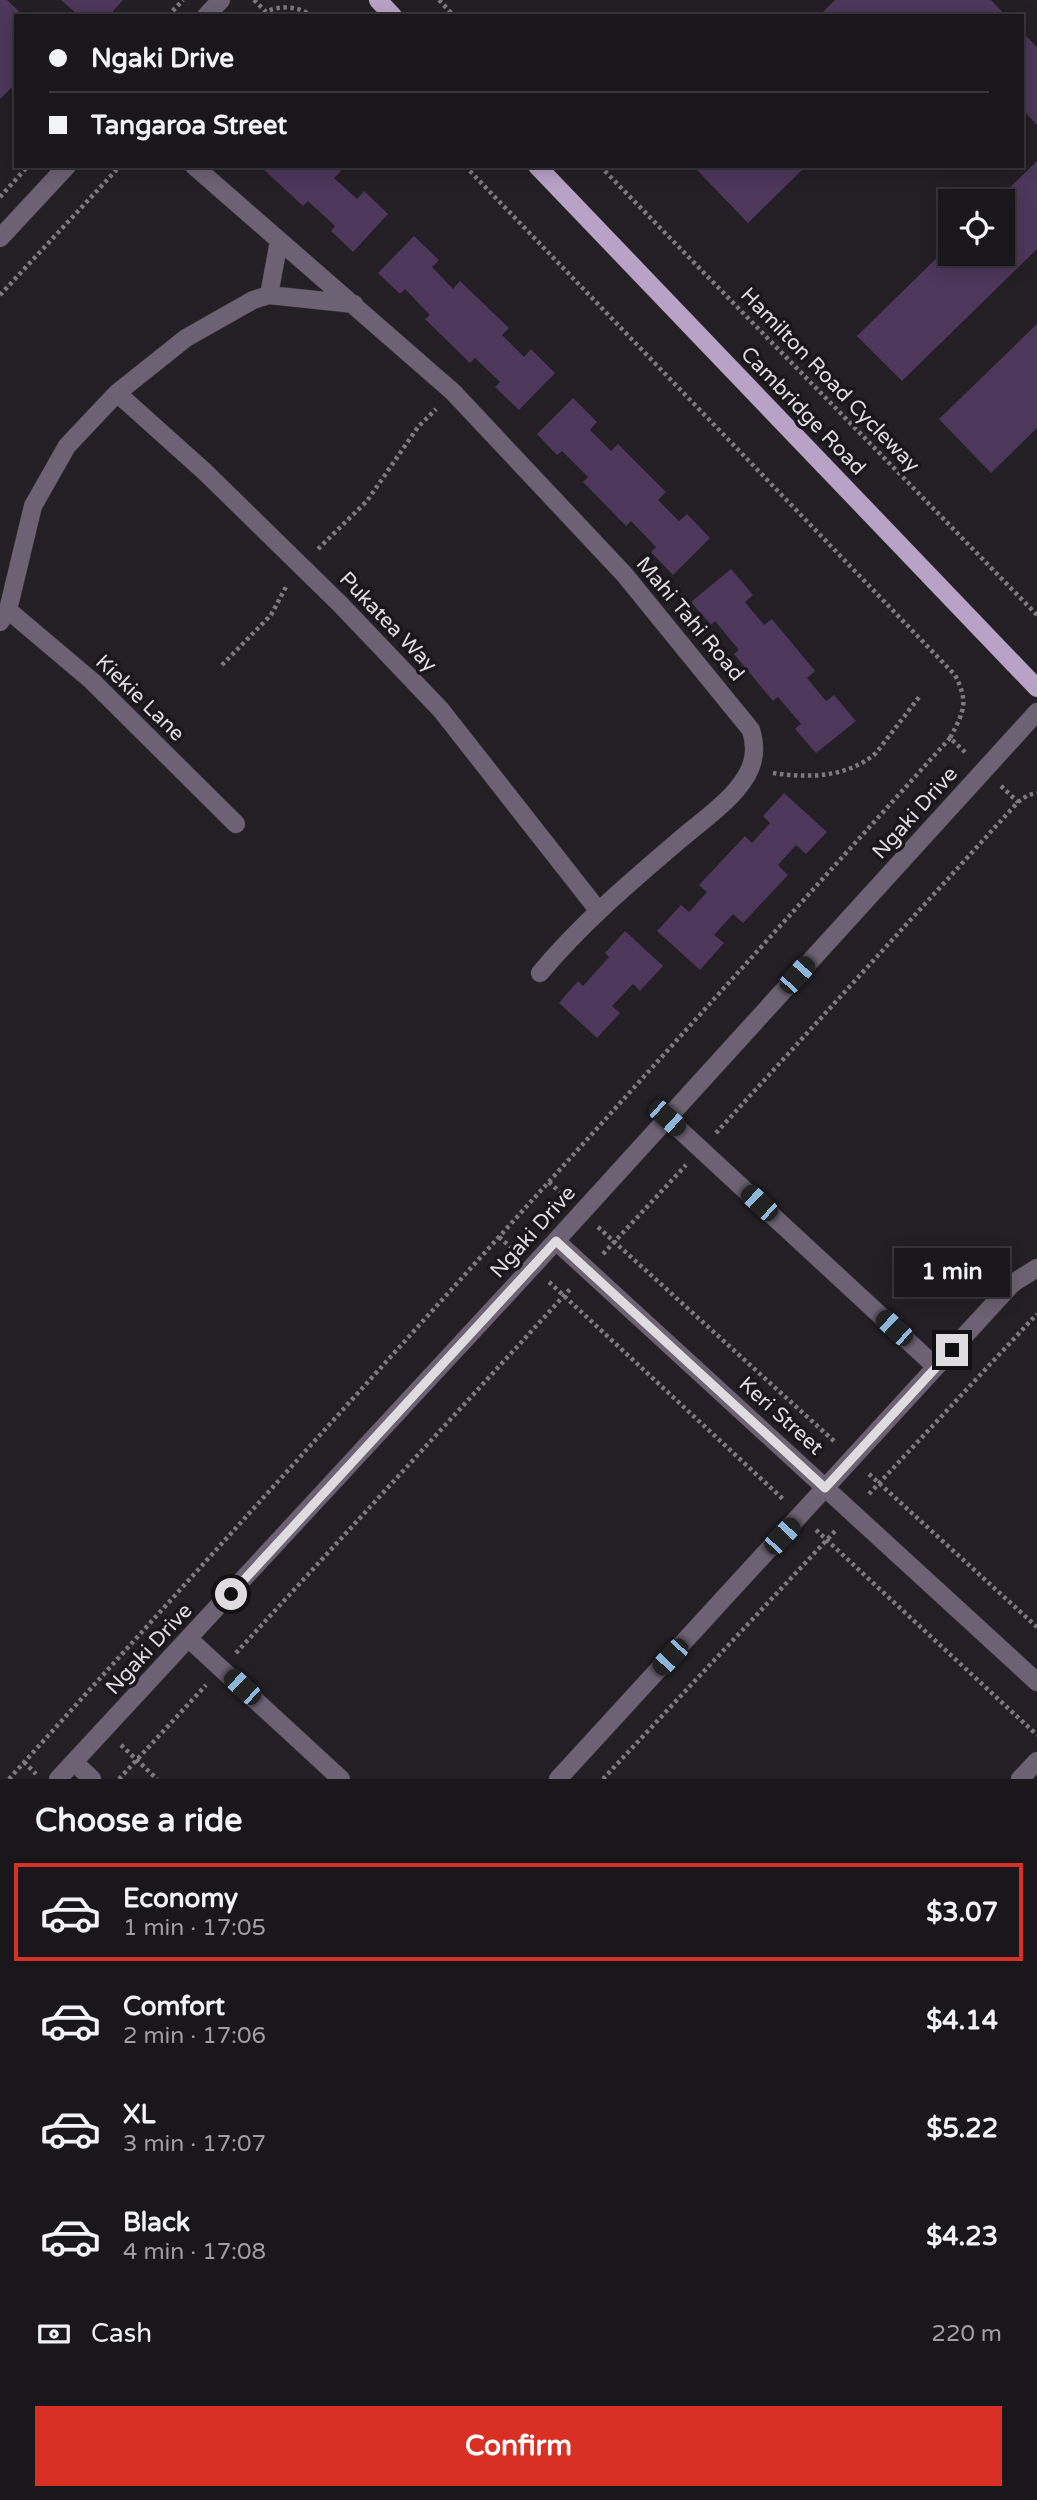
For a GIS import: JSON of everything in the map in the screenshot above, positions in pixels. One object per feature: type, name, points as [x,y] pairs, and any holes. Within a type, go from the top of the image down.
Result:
[{"type":"main road","points":[[378,0],[391,14]]},
{"type":"main road","name":"Cambridge Road","points":[[539,168],[1037,688]]},
{"type":"street","points":[[208,14],[221,0]]},
{"type":"street","points":[[0,239],[65,168]]},
{"type":"street","name":"Mahi Tahi Road","points":[[196,168],[453,392],[624,574],[751,730],[755,745],[749,769]]},
{"type":"street","points":[[269,295],[279,241]]},
{"type":"street","points":[[4,616],[33,506],[67,446],[117,393],[186,338],[253,300],[269,295],[354,304]]},
{"type":"street","name":"Pukatea Way","points":[[117,393],[204,471],[441,710],[598,910]]},
{"type":"street","name":"Kiekie Lane","points":[[4,616],[92,681],[236,824]]},
{"type":"street","name":"Ngaki Drive","points":[[58,1779],[556,1241],[1037,712]]},
{"type":"street","points":[[540,973],[598,910],[737,790],[749,769]]},
{"type":"street","points":[[667,1118],[936,1367]]},
{"type":"street","name":"Keri Street","points":[[556,1241],[1037,1682]]},
{"type":"street","points":[[558,1779],[1013,1283],[1037,1268]]},
{"type":"street","points":[[189,1639],[341,1779]]},
{"type":"street","points":[[1020,1779],[1037,1761]]},
{"type":"street","points":[[74,1762],[92,1779]]},
{"type":"path","points":[[170,14],[183,0]]},
{"type":"path","points":[[254,0],[266,12]]},
{"type":"path","points":[[439,0],[452,14]]},
{"type":"path","points":[[263,14],[283,7],[306,11],[309,14]]},
{"type":"path","points":[[0,197],[26,168]]},
{"type":"path","points":[[0,295],[118,168]]},
{"type":"path","points":[[9,1779],[950,738],[961,718],[965,695],[955,675],[467,168]]},
{"type":"path","name":"Hamilton Road Cycleway","points":[[602,168],[1037,615]]},
{"type":"path","points":[[222,665],[271,615],[283,591],[301,566],[367,501],[418,426],[453,392]]},
{"type":"path","points":[[749,769],[802,777],[826,776],[868,760],[920,696]]},
{"type":"path","points":[[950,738],[1018,802]]},
{"type":"path","points":[[118,1779],[1018,802],[1037,793]]},
{"type":"path","points":[[549,1182],[1037,1627]]},
{"type":"path","points":[[499,1237],[1037,1735]]},
{"type":"path","points":[[603,1779],[1037,1314]]},
{"type":"path","points":[[23,1762],[41,1779]]},
{"type":"building","points":[[0,0],[7,0],[22,14],[14,14],[14,91],[11,88],[0,99]]},
{"type":"building","points":[[61,0],[123,0],[111,14],[77,14]]},
{"type":"building","points":[[835,0],[991,0],[1004,14],[821,14]]},
{"type":"building","points":[[1024,34],[1037,47],[1037,125],[1024,111]]},
{"type":"building","points":[[1037,161],[1037,249],[902,381],[857,336],[938,257],[938,266],[1015,266],[1015,189],[1008,189]]},
{"type":"building","points":[[262,168],[338,168],[341,171],[334,178],[357,199],[364,191],[388,214],[353,252],[331,231],[335,226],[308,201],[303,206]]},
{"type":"building","points":[[695,168],[804,168],[748,223]]},
{"type":"building","points":[[414,236],[439,260],[432,267],[453,289],[460,281],[509,328],[502,335],[524,357],[531,349],[555,373],[519,410],[495,387],[500,382],[475,358],[470,363],[425,319],[430,315],[405,289],[400,294],[378,273]]},
{"type":"building","points":[[1037,324],[1037,428],[991,473],[939,419]]},
{"type":"building","points":[[573,398],[597,422],[590,430],[611,451],[618,444],[666,492],[658,500],[679,521],[687,514],[710,538],[673,575],[651,552],[656,547],[631,521],[626,526],[583,482],[588,477],[562,451],[557,455],[537,434]]},
{"type":"building","points":[[731,569],[753,595],[745,602],[764,625],[772,619],[815,671],[807,678],[826,701],[834,695],[856,721],[816,753],[795,729],[801,724],[778,697],[773,701],[734,654],[739,650],[715,621],[711,625],[691,602]]},
{"type":"building","points":[[784,793],[827,832],[806,854],[796,845],[778,865],[788,875],[743,923],[733,914],[714,935],[724,943],[700,970],[657,931],[681,905],[689,912],[707,892],[699,885],[745,836],[752,843],[770,823],[763,816]]},
{"type":"building","points":[[625,931],[663,966],[640,991],[633,984],[612,1006],[620,1013],[597,1038],[559,1003],[578,981],[583,986],[609,957],[605,953]]},
{"type":"route","points":[[231,1594],[556,1241],[825,1488],[952,1350]]}]
